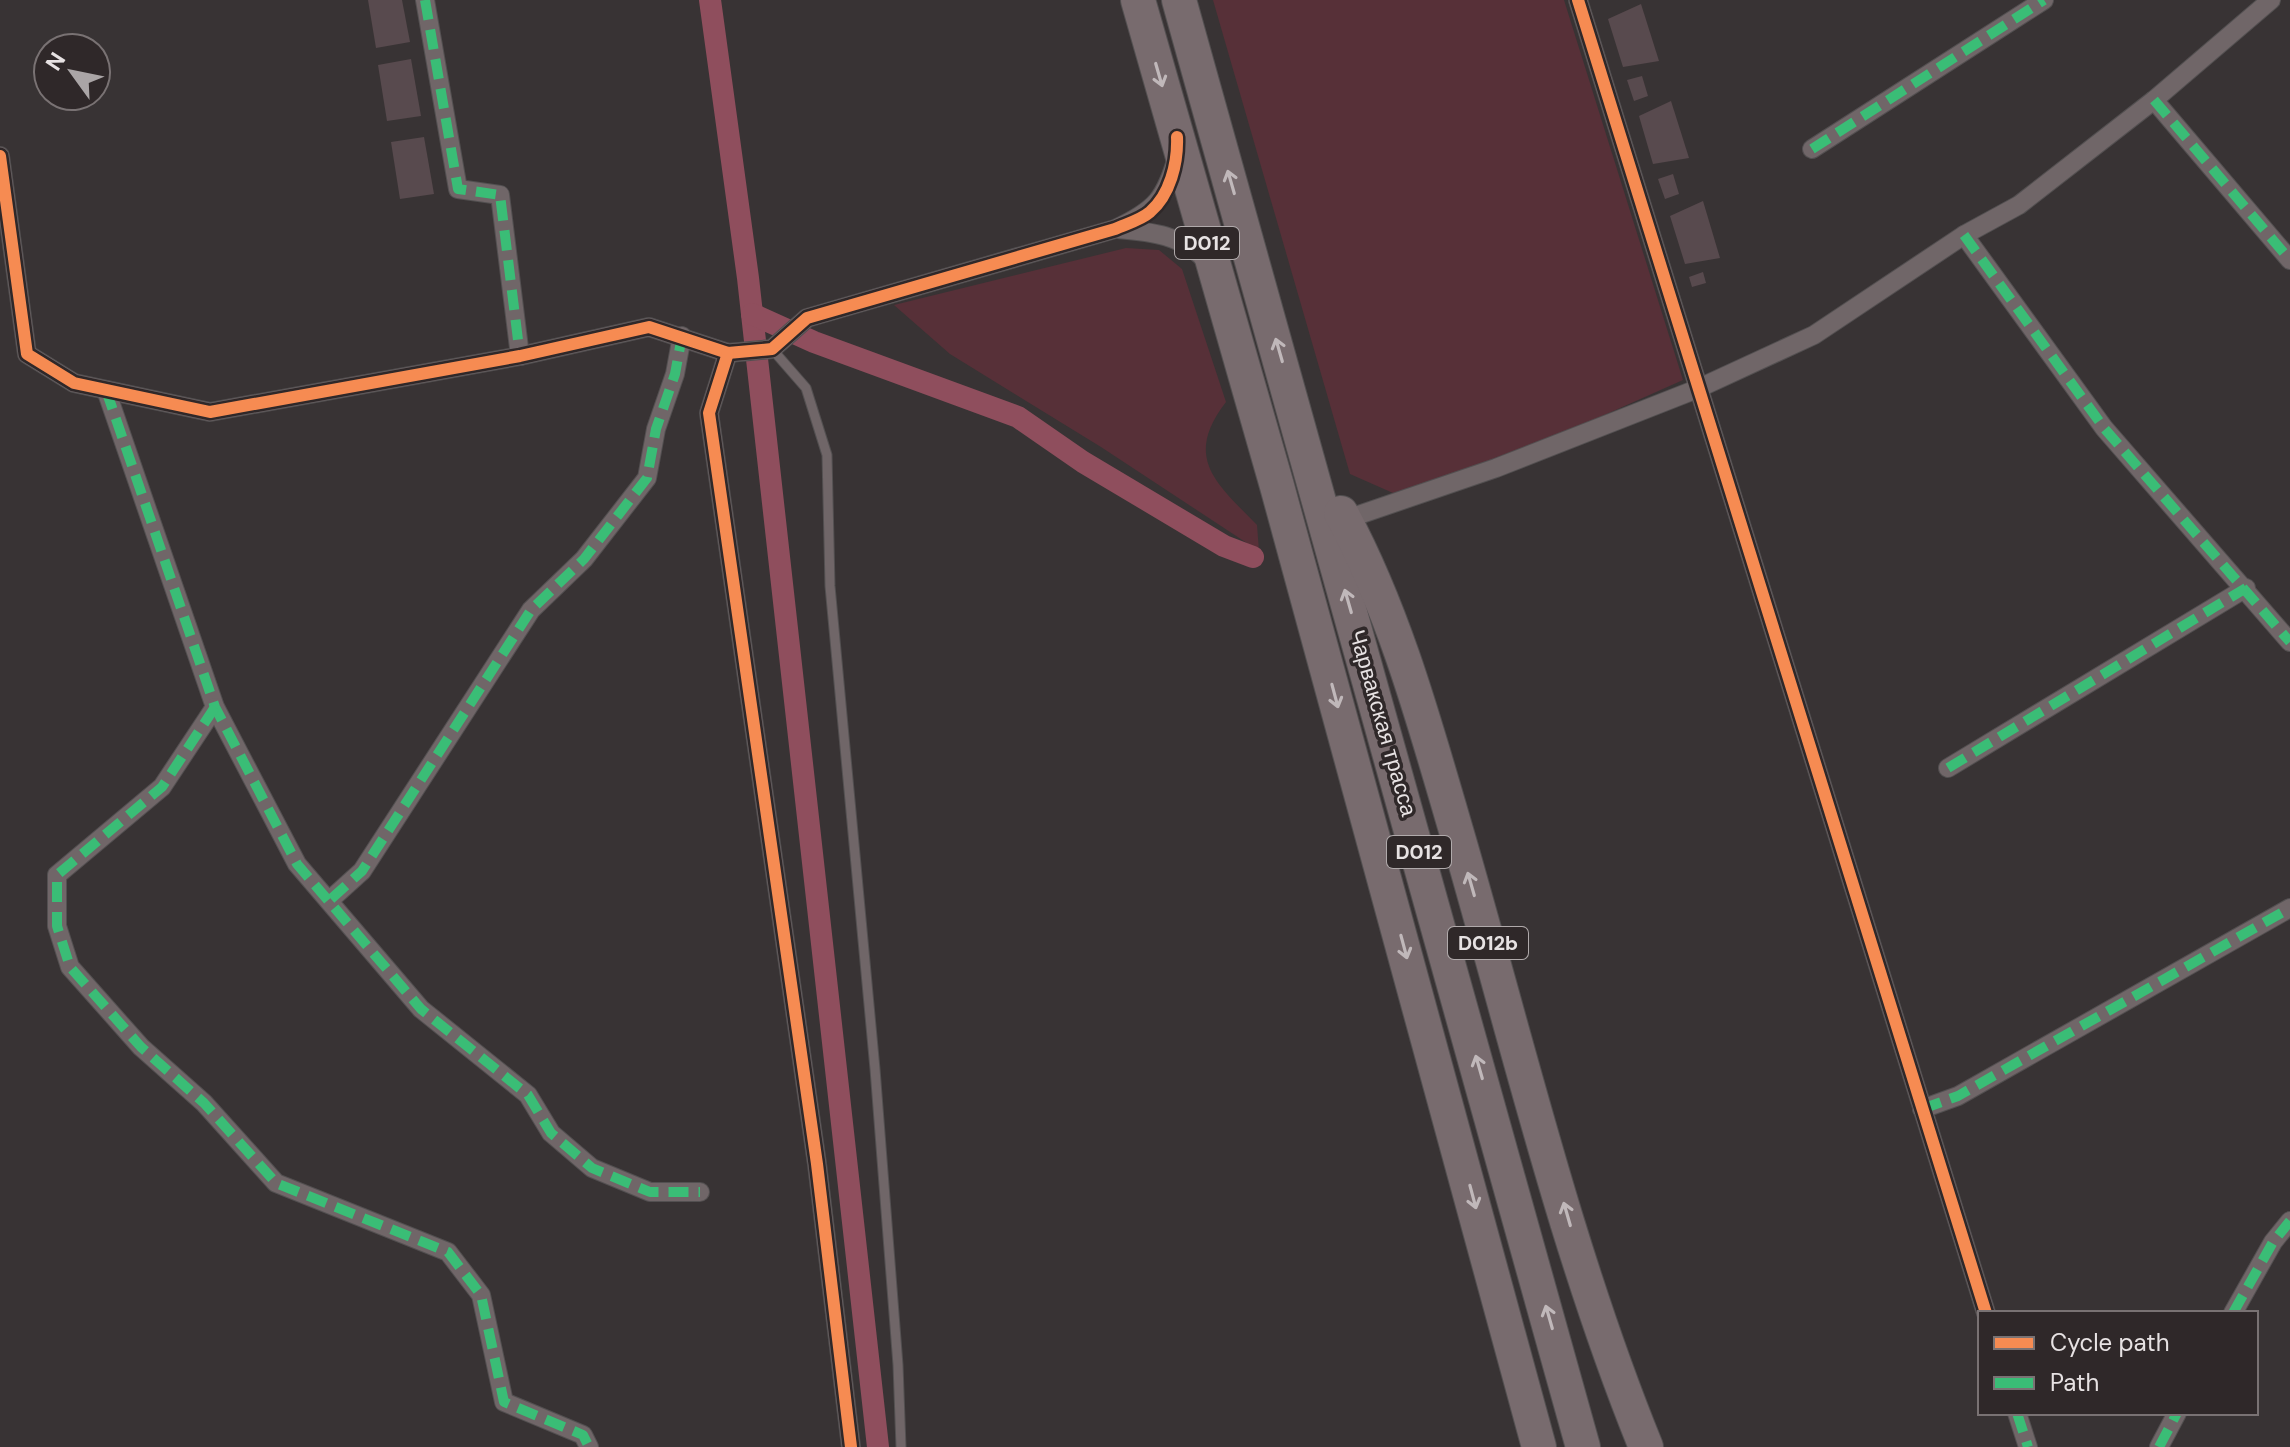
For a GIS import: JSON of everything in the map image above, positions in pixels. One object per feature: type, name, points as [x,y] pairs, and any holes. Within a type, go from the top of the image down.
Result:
[{"type":"highway","name":"Чарвакская трасса","points":[[1138,0],[1286,516],[1539,1447]]},
{"type":"highway","name":"Чарвакская трасса","points":[[1179,0],[1585,1447]]},
{"type":"highway","name":"D012b","points":[[1306,450],[1344,520],[1409,669],[1571,1229],[1623,1390],[1646,1447]]},
{"type":"street","points":[[425,0],[458,189],[500,195],[520,356]]},
{"type":"street","points":[[1578,0],[1985,1311]]},
{"type":"street","points":[[1812,149],[2044,0]]},
{"type":"street","points":[[1344,520],[1496,468],[1697,389],[1814,335],[1964,235],[2019,205],[2154,100],[2271,0]]},
{"type":"street","points":[[2154,100],[2290,260]]},
{"type":"street","points":[[0,156],[27,354],[74,383],[210,412],[520,356],[649,327],[728,353],[772,349],[807,318],[1115,229],[1149,213],[1164,193],[1178,154],[1177,137]]},
{"type":"street","points":[[1115,229],[1159,232],[1186,243],[1214,269]]},
{"type":"street","points":[[1964,235],[2104,428],[2290,642]]},
{"type":"street","points":[[331,899],[362,871],[531,610],[584,559],[647,478],[656,429],[675,374],[682,336]]},
{"type":"street","points":[[728,353],[709,413],[817,1164],[851,1447]]},
{"type":"street","points":[[106,390],[215,707],[297,864],[331,899],[421,1009],[528,1095],[551,1133],[592,1168],[650,1192],[700,1192]]},
{"type":"street","points":[[1948,768],[2246,588]]},
{"type":"street","points":[[215,707],[162,787],[57,875],[57,926],[70,967],[141,1047],[204,1103],[276,1183],[448,1252],[481,1295],[504,1402],[583,1435],[589,1447]]},
{"type":"street","points":[[1922,1109],[1958,1096],[2290,908]]},
{"type":"street","points":[[2234,1311],[2273,1242],[2290,1221]]},
{"type":"street","points":[[2018,1415],[2028,1447]]},
{"type":"street","points":[[2159,1447],[2176,1415]]},
{"type":"lane","points":[[772,349],[806,388],[827,455],[830,586],[875,1069],[898,1365],[901,1447]]},
{"type":"shaded area","points":[[1213,0],[1564,0],[1683,380],[1519,453],[1436,485],[1393,493],[1350,474]]},
{"type":"shaded area","points":[[1126,248],[1159,250],[1182,269],[1226,402],[1213,422],[1207,439],[1206,454],[1210,469],[1229,496],[1257,525],[1259,551],[1101,447],[950,354],[894,305]]},
{"type":"building","points":[[368,0],[402,0],[410,42],[376,48]]},
{"type":"building","points":[[1641,4],[1659,61],[1623,67],[1608,19]]},
{"type":"building","points":[[411,59],[421,116],[387,121],[378,65]]},
{"type":"building","points":[[1642,76],[1648,96],[1634,101],[1627,80]]},
{"type":"building","points":[[1671,101],[1689,158],[1653,164],[1639,116]]},
{"type":"building","points":[[424,137],[434,194],[400,199],[391,142]]},
{"type":"building","points":[[1673,174],[1679,194],[1665,199],[1658,179]]},
{"type":"building","points":[[1703,201],[1720,258],[1685,264],[1670,216]]},
{"type":"building","points":[[1703,272],[1706,283],[1692,287],[1689,277]]},
{"type":"waterway","points":[[710,0],[748,278],[878,1447]]},
{"type":"waterway","points":[[752,314],[814,342],[1018,417],[1083,462],[1224,546],[1253,557]]},
{"type":"marked path","points":[[425,0],[458,189],[500,195],[520,356]]},
{"type":"marked path","points":[[1812,149],[2044,0]]},
{"type":"marked path","points":[[2154,100],[2290,260]]},
{"type":"marked path","points":[[1964,235],[2104,428],[2290,642]]},
{"type":"marked path","points":[[331,899],[362,871],[531,610],[584,559],[647,478],[656,429],[675,374],[682,336],[678,335]]},
{"type":"marked path","points":[[106,390],[215,707],[297,864],[421,1009],[528,1095],[551,1133],[592,1168],[650,1192],[700,1192]]},
{"type":"marked path","points":[[1948,768],[2246,588]]},
{"type":"marked path","points":[[215,707],[162,787],[57,875],[57,926],[70,967],[141,1047],[204,1103],[276,1183],[448,1252],[481,1295],[504,1402],[583,1435],[589,1447]]},
{"type":"marked path","points":[[1922,1109],[1958,1096],[2290,908]]},
{"type":"marked path","points":[[2234,1311],[2273,1242],[2290,1221]]},
{"type":"marked path","points":[[2018,1415],[2028,1447]]},
{"type":"marked path","points":[[2159,1447],[2176,1415]]},
{"type":"cycle path","points":[[1578,0],[1985,1311]]},
{"type":"cycle path","points":[[0,156],[27,354],[74,383],[210,412],[520,356],[649,327],[728,353],[772,349],[807,318],[1115,229],[1142,217],[1157,205],[1168,188],[1176,157],[1177,137]]},
{"type":"cycle path","points":[[728,353],[709,413],[817,1164],[851,1447]]}]
